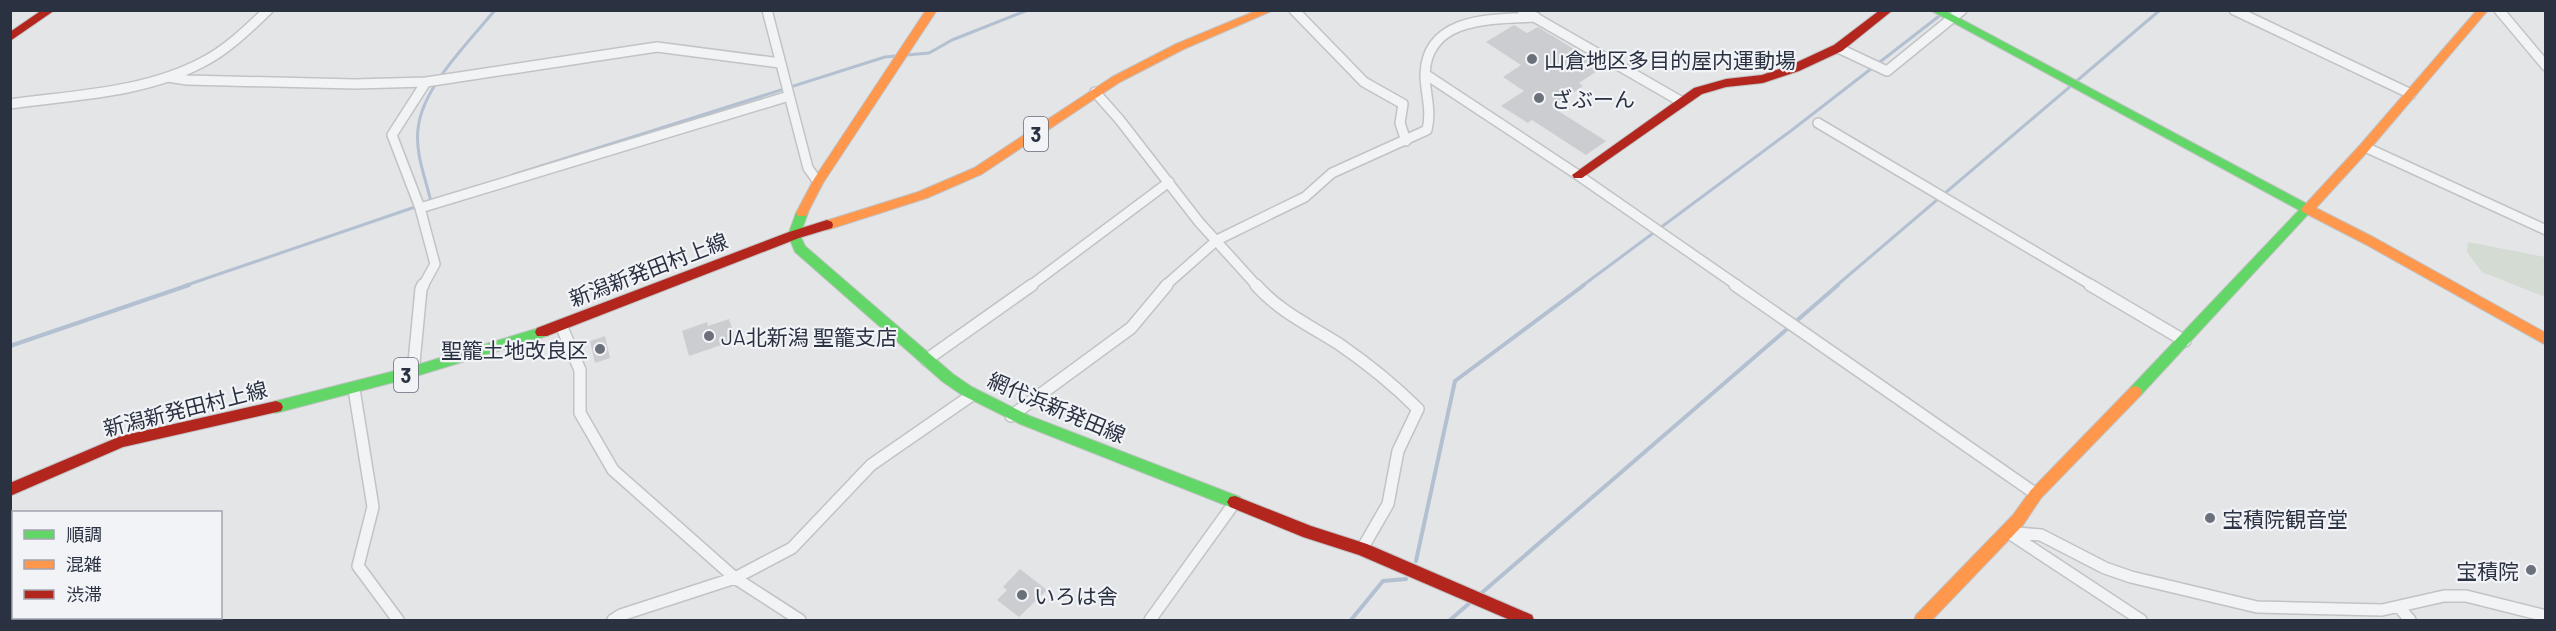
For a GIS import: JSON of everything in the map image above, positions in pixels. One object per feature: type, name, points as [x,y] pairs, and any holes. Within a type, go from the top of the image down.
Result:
[{"type":"main road","points":[[10,38],[50,10]]},
{"type":"main road","points":[[794,235],[803,210],[818,182],[932,10]]},
{"type":"main road","name":"新潟新発田村上線","points":[[10,490],[121,442],[354,389],[455,361],[561,325],[794,235],[932,192],[977,171],[1012,151],[1095,92],[1203,36],[1269,10]]},
{"type":"main road","points":[[1578,175],[1707,87],[1776,75],[1838,48],[1888,10]]},
{"type":"main road","points":[[1935,10],[2370,241],[2546,340]]},
{"type":"main road","points":[[1922,621],[2018,520],[2036,494],[2185,341],[2365,147],[2483,10]]},
{"type":"main road","name":"網代浜新発田線","points":[[794,235],[801,249],[926,360],[972,395],[1011,416],[1308,532],[1362,549],[1527,621]]},
{"type":"street","points":[[10,104],[136,85],[185,71],[218,53],[268,10]]},
{"type":"street","points":[[767,10],[808,168],[818,182]]},
{"type":"street","points":[[1294,10],[1364,82],[1403,104],[1401,123],[1406,141]]},
{"type":"street","points":[[1522,10],[1682,102]]},
{"type":"street","points":[[1838,48],[1887,71],[1962,10]]},
{"type":"street","points":[[2234,10],[2411,94]]},
{"type":"street","points":[[2499,10],[2546,66]]},
{"type":"street","points":[[1011,416],[1131,328],[1168,283],[1217,240],[1305,197],[1332,173],[1427,130],[1431,108],[1425,74],[1429,51],[1448,31],[1484,20],[1536,18]]},
{"type":"street","points":[[168,77],[187,80],[355,84],[426,82],[657,47],[780,63]]},
{"type":"street","points":[[1425,74],[1578,175],[2036,494]]},
{"type":"street","points":[[412,373],[422,289],[435,264],[420,208],[392,135],[426,82]]},
{"type":"street","points":[[1095,92],[1199,222],[1264,294],[1301,323],[1337,343],[1390,381],[1418,409],[1398,451],[1388,504],[1362,549]]},
{"type":"street","points":[[420,208],[789,96]]},
{"type":"street","points":[[1818,123],[2185,341]]},
{"type":"street","points":[[2365,147],[2546,230]]},
{"type":"street","points":[[926,360],[1077,253],[1169,182]]},
{"type":"street","points":[[561,325],[580,370],[580,413],[613,470],[735,578],[800,621]]},
{"type":"street","points":[[354,389],[373,507],[358,566],[398,621]]},
{"type":"street","points":[[613,621],[621,615],[735,578],[792,548],[871,465],[972,395]]},
{"type":"street","points":[[1150,621],[1235,502]]},
{"type":"street","points":[[2006,532],[2041,535],[2105,568],[2131,577],[2257,607],[2341,610],[2400,608],[2444,596],[2466,596],[2546,616]]},
{"type":"street","points":[[2006,532],[2141,621]]},
{"type":"street","points":[[2400,608],[2410,621]]},
{"type":"shaded area","points":[[2468,242],[2545,257],[2545,297],[2482,272],[2467,252]]},
{"type":"building","name":"ざぶーん","points":[[1514,25],[1527,33],[1538,27],[1603,67],[1579,83],[1583,86],[1552,107],[1606,141],[1586,155],[1532,120],[1528,123],[1501,106],[1524,91],[1503,77],[1521,65],[1486,42]]},
{"type":"building","name":"JA北新潟 聖籠支店","points":[[729,319],[736,340],[689,356],[682,331],[707,322],[708,326]]},
{"type":"building","name":"聖籠土地改良区","points":[[605,336],[610,358],[595,363],[590,341]]},
{"type":"building","name":"いろは舎","points":[[1020,569],[1047,590],[1019,617],[997,600],[1007,590],[1003,587]]},
{"type":"waterway","points":[[431,202],[418,148],[417,138],[421,113],[437,81],[495,10]]},
{"type":"waterway","points":[[513,175],[885,57],[929,53],[952,40],[1028,10]]},
{"type":"waterway","points":[[1582,286],[1792,130],[1947,10]]},
{"type":"waterway","points":[[1836,286],[2160,10]]},
{"type":"waterway","points":[[184,286],[418,206]]},
{"type":"waterway","points":[[10,346],[189,285]]},
{"type":"waterway","points":[[1416,561],[1455,381],[1584,285]]},
{"type":"waterway","points":[[1478,596],[1838,285]]},
{"type":"waterway","points":[[1351,620],[1383,581],[1406,579]]},
{"type":"waterway","points":[[1450,620],[1472,601]]},
{"type":"traffic: fast","points":[[1935,10],[2307,209],[2135,392]]},
{"type":"traffic: fast","points":[[802,213],[794,235],[800,249],[948,378],[967,391],[1025,420],[1235,502]]},
{"type":"traffic: fast","points":[[276,407],[410,372],[542,332]]},
{"type":"traffic: slow","points":[[802,213],[818,182],[932,10]]},
{"type":"traffic: slow","points":[[827,225],[923,195],[960,180],[978,171],[1080,102],[1137,68],[1180,47],[1269,10]]},
{"type":"traffic: slow","points":[[2483,10],[2365,147],[2307,209],[2370,241],[2546,340]]},
{"type":"traffic: slow","points":[[1922,620],[2018,520],[2036,494],[2135,392]]},
{"type":"traffic: jam","points":[[10,38],[50,10]]},
{"type":"traffic: jam","points":[[1578,175],[1698,91],[1726,83],[1763,79],[1795,68],[1838,48],[1888,10]]},
{"type":"traffic: jam","points":[[542,332],[794,235],[827,225]]},
{"type":"traffic: jam","points":[[10,490],[121,442],[276,407]]},
{"type":"traffic: jam","points":[[1235,502],[1308,532],[1362,549],[1526,620]]},
{"type":"place","name":"山倉地区多目的屋内運動場","points":[[1532,59]]},
{"type":"place","name":"ざぶーん","points":[[1539,98]]},
{"type":"place","name":"JA北新潟 聖籠支店","points":[[709,336]]},
{"type":"place","name":"聖籠土地改良区","points":[[600,349]]},
{"type":"place","name":"宝積院観音堂","points":[[2210,518]]},
{"type":"place","name":"宝積院","points":[[2531,570]]},
{"type":"place","name":"いろは舎","points":[[1022,595]]}]
